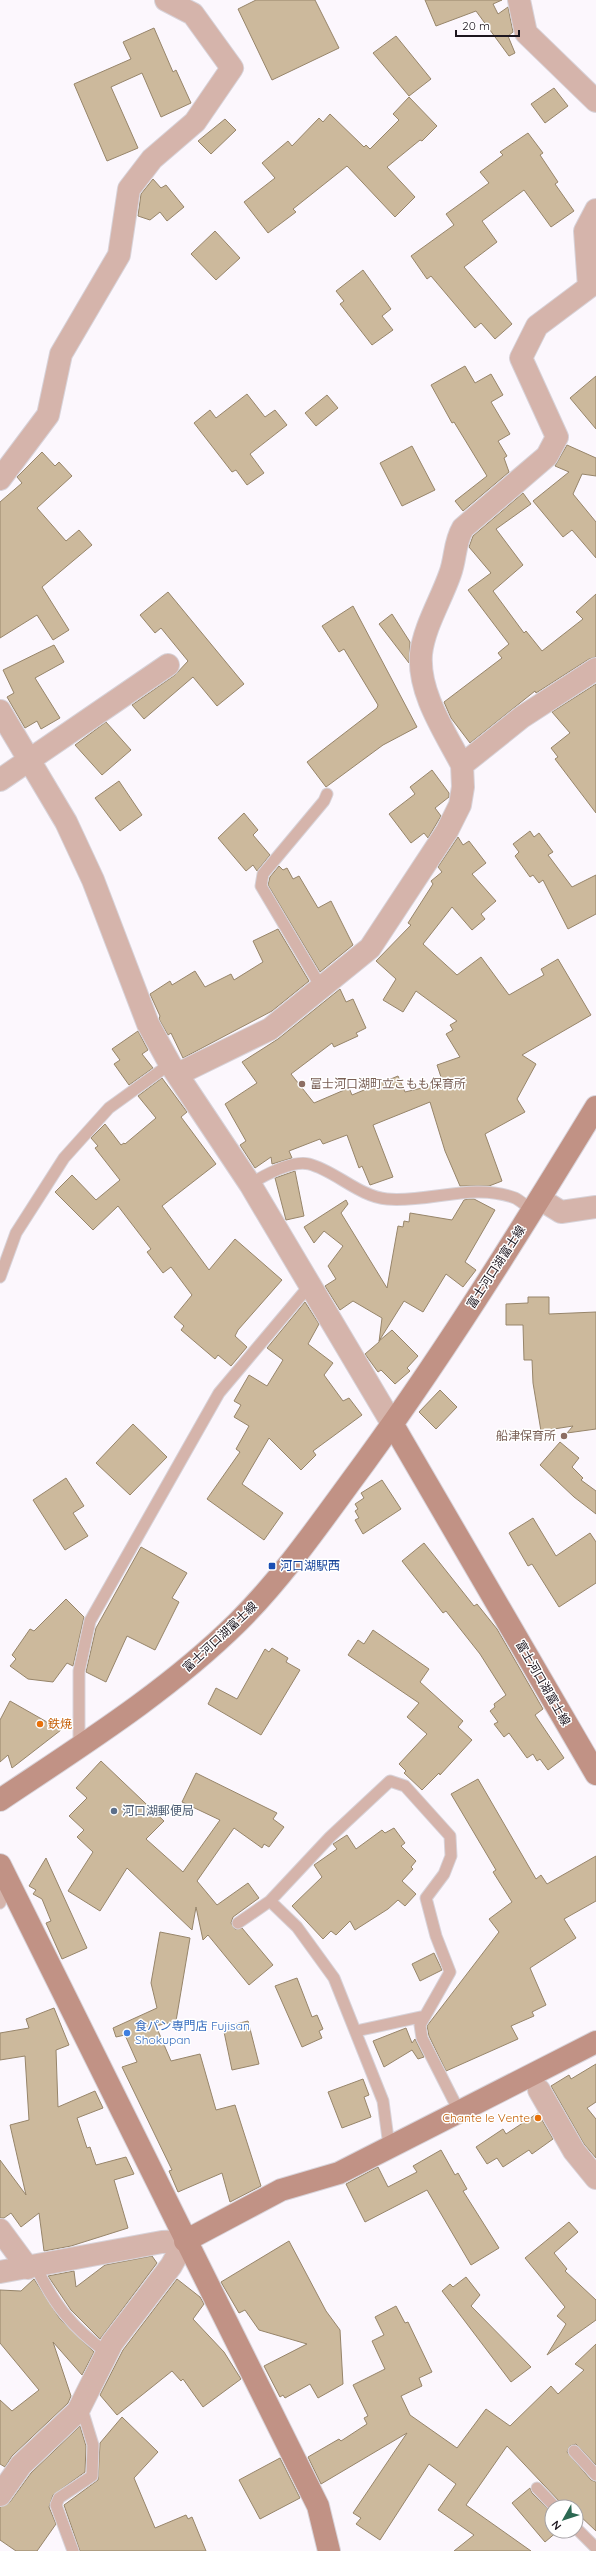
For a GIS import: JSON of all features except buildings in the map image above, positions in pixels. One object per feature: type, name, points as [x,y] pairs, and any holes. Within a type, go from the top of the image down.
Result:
[{"type":"main road","name":"富士河口湖富士線","points":[[0,1800],[133,1710],[192,1665],[238,1622],[279,1578],[393,1425],[536,1205],[596,1106]]},
{"type":"main road","name":"富士河口湖富士線","points":[[393,1425],[596,1774]]},
{"type":"main road","points":[[4,1872],[185,2241],[318,2506],[330,2551]]},
{"type":"main road","points":[[185,2241],[281,2190],[338,2173],[596,2042]]},
{"type":"street","points":[[0,479],[48,415],[61,354],[119,255],[129,188],[152,159],[195,122],[232,68],[193,14],[166,0]]},
{"type":"street","points":[[519,0],[526,33],[596,102]]},
{"type":"street","points":[[174,1069],[270,1029],[370,948],[447,831],[460,805],[463,787],[462,765],[431,704],[423,676],[422,654],[428,629],[451,572],[456,539],[463,528],[547,456],[557,437],[521,358],[537,326],[589,288],[585,231],[596,210]]},
{"type":"street","points":[[0,780],[168,665]]},
{"type":"street","points":[[462,765],[522,718],[596,669]]},
{"type":"street","points":[[0,711],[66,822],[94,880],[142,1009],[174,1069],[250,1184],[393,1425]]},
{"type":"street","points":[[536,1205],[561,1212],[596,1207]]},
{"type":"street","points":[[539,2090],[570,2144],[596,2178]]},
{"type":"street","points":[[0,2230],[32,2267]]},
{"type":"street","points":[[0,2272],[162,2242],[185,2241]]},
{"type":"street","points":[[0,2495],[21,2465],[82,2406],[112,2343],[171,2266],[185,2241]]},
{"type":"lane","points":[[321,987],[261,886],[263,874],[324,801],[327,794]]},
{"type":"lane","points":[[0,1277],[16,1233],[64,1158],[109,1108],[174,1069]]},
{"type":"lane","points":[[250,1184],[285,1166],[309,1164],[368,1193],[386,1199],[466,1192],[515,1198],[536,1205]]},
{"type":"lane","points":[[79,1747],[79,1671],[90,1621],[219,1393],[310,1285]]},
{"type":"lane","points":[[238,1923],[270,1900],[330,1837],[390,1781],[405,1786],[450,1836],[451,1856],[444,1874],[426,1898],[436,1936],[450,1972],[420,2025],[422,2038],[459,2111]]},
{"type":"lane","points":[[0,1903],[4,1872]]},
{"type":"lane","points":[[270,1900],[297,1927],[334,1978],[383,2101],[389,2146]]},
{"type":"lane","points":[[356,2031],[425,2016]]},
{"type":"lane","points":[[32,2267],[52,2298],[71,2322],[108,2353]]},
{"type":"lane","points":[[73,2551],[56,2505],[58,2498],[92,2476],[93,2445],[82,2406]]},
{"type":"lane","points":[[574,2451],[596,2475]]},
{"type":"lane","points":[[537,2488],[547,2499]]},
{"type":"lane","points":[[584,2536],[596,2548]]},
{"type":"place","name":"富士河口湖町立こもも保育所","points":[[302,1084]]},
{"type":"place","name":"船津保育所","points":[[564,1436]]},
{"type":"place","name":"河口湖駅西","points":[[272,1566]]},
{"type":"place","name":"鉄焼","points":[[40,1724]]},
{"type":"place","name":"河口湖郵便局","points":[[114,1811]]},
{"type":"place","name":"食パン専門店 Fujisan Shokupan","points":[[127,2033]]},
{"type":"place","name":"Chante le Vente","points":[[538,2118]]}]
